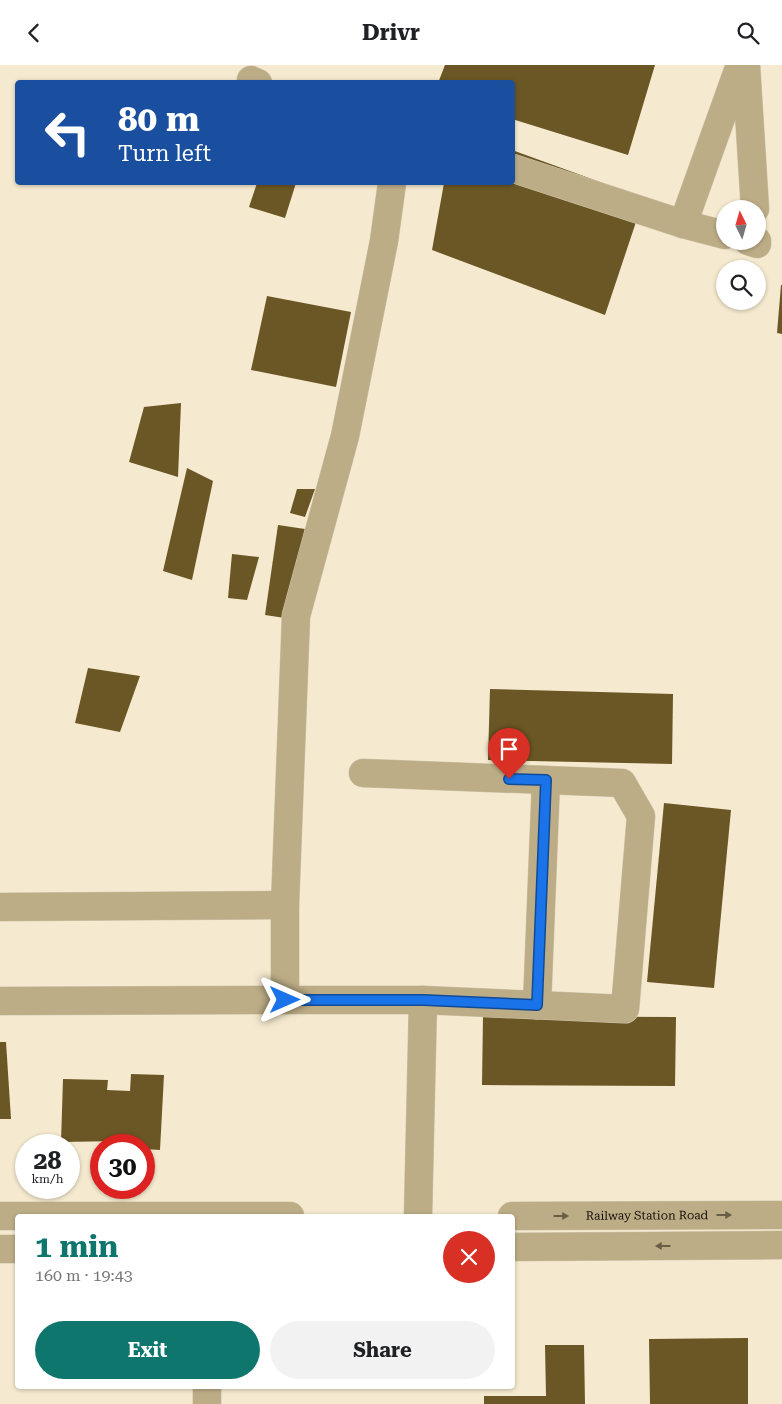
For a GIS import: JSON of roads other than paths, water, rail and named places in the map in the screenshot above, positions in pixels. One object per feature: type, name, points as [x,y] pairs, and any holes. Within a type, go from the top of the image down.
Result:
[{"type":"street","points":[[683,224],[740,65]]},
{"type":"street","points":[[746,65],[754,200]]},
{"type":"street","points":[[515,168],[683,224],[716,233]]},
{"type":"street","points":[[285,1000],[285,905],[296,616],[345,436],[384,241],[392,185]]},
{"type":"street","points":[[0,1001],[423,1000],[625,1009],[641,816],[622,783],[363,773]]},
{"type":"street","points":[[537,1005],[546,780]]},
{"type":"street","points":[[0,907],[285,905]]},
{"type":"street","points":[[418,1214],[423,1000]]},
{"type":"street","name":"Railway Station Road","points":[[515,1216],[782,1215]]},
{"type":"street","points":[[0,1216],[15,1216]]},
{"type":"street","points":[[515,1247],[782,1245]]},
{"type":"street","points":[[0,1249],[15,1249]]},
{"type":"street","points":[[207,1389],[207,1404]]}]
